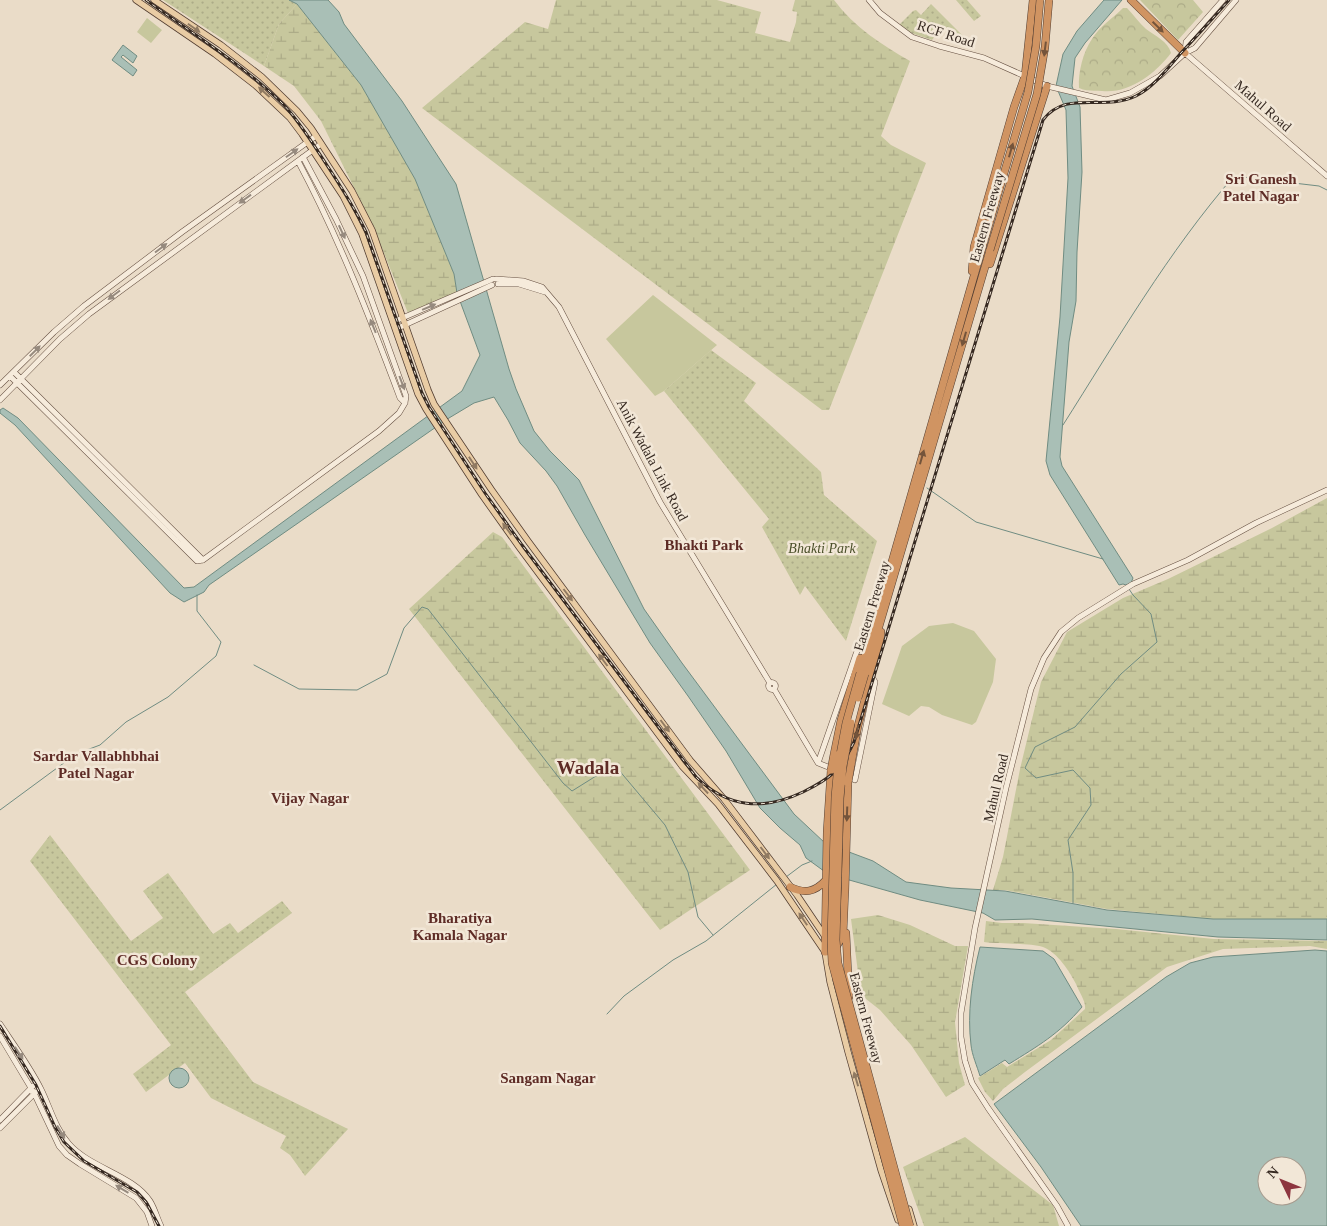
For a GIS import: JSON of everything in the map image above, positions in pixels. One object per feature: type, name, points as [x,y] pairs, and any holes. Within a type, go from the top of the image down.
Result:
[{"type":"highway","points":[[970,289],[974,247],[1014,107],[1025,76],[1030,45],[1033,0]]},
{"type":"highway","name":"Eastern Freeway","points":[[902,1226],[832,963],[835,797],[842,743],[865,674],[869,641],[1028,92],[1036,46],[1040,0]]},
{"type":"highway","name":"Eastern Freeway","points":[[912,1226],[878,1111],[838,963],[840,790],[851,722],[1037,94],[1045,46],[1049,0]]},
{"type":"highway","points":[[1131,0],[1185,53]]},
{"type":"highway","points":[[978,292],[995,254],[1050,87]]},
{"type":"highway","points":[[865,674],[851,765],[852,781],[846,846],[843,935],[834,951],[825,952],[827,838],[831,770],[838,733],[856,668],[869,641]]},
{"type":"highway","points":[[786,882],[799,891],[809,891],[818,888],[826,878]]},
{"type":"highway","points":[[845,889],[849,999],[847,1008]]},
{"type":"main road","points":[[136,0],[215,54],[255,85],[290,118],[308,142],[343,196],[362,234],[418,394],[438,428],[484,498],[548,586],[682,766],[718,804],[778,884],[825,952],[830,982],[881,1170],[902,1226]]},
{"type":"main road","points":[[154,0],[221,45],[262,77],[297,111],[316,136],[352,191],[372,230],[434,404],[490,489],[528,541],[690,760],[724,799],[786,882],[834,951],[858,1050],[881,1115],[912,1226]]},
{"type":"main road","points":[[718,804],[724,799]]},
{"type":"main road","points":[[738,831],[744,826]]},
{"type":"street","name":"RCF Road","points":[[869,0],[880,13],[912,37],[984,58],[1050,87]]},
{"type":"street","points":[[1185,53],[1186,42],[1223,0]]},
{"type":"street","points":[[1050,87],[1106,100],[1130,93],[1160,76],[1185,53],[1195,48],[1236,0]]},
{"type":"street","name":"Mahul Road","points":[[1185,53],[1327,176]]},
{"type":"street","points":[[7,392],[0,385],[54,332],[84,306],[182,232],[316,136]]},
{"type":"street","points":[[1,398],[60,338],[90,314],[321,144]]},
{"type":"street","points":[[12,374],[197,561],[203,560],[379,432],[399,413],[405,403],[406,396],[362,276],[332,213],[301,159]]},
{"type":"street","points":[[301,159],[354,280],[400,398],[405,403]]},
{"type":"street","points":[[326,216],[332,213]]},
{"type":"street","points":[[354,280],[362,276]]},
{"type":"street","name":"Anik Wadala Link Road","points":[[492,283],[524,281],[542,287],[559,307],[660,502],[770,683],[769,688],[774,689],[818,763]]},
{"type":"street","points":[[393,322],[454,296],[492,283]]},
{"type":"street","points":[[396,329],[457,302],[492,283]]},
{"type":"street","name":"Mahul Road","points":[[1068,1226],[1057,1206],[972,1083],[961,1038],[961,1013],[975,928],[1006,788],[1031,689],[1038,670],[1062,632],[1078,618],[1133,584],[1188,560],[1256,524],[1327,490]]},
{"type":"street","points":[[865,674],[875,682],[852,781],[818,763],[857,651],[869,641]]},
{"type":"street","points":[[0,1026],[41,1088],[58,1128],[67,1142],[74,1150],[90,1161],[117,1175],[141,1192],[150,1202],[161,1226]]},
{"type":"street","points":[[0,1036],[34,1093],[53,1136],[67,1155],[136,1198],[147,1212],[152,1226]]},
{"type":"street","points":[[0,1120],[37,1083]]},
{"type":"street","points":[[0,1128],[41,1088]]},
{"type":"green space","points":[[163,0],[289,0],[297,4],[279,24],[264,66]]},
{"type":"green space","points":[[556,0],[717,0],[761,12],[755,33],[790,42],[796,22],[797,12],[792,11],[795,0],[834,0],[859,27],[889,49],[910,61],[881,136],[891,145],[926,163],[829,410],[822,410],[422,108],[525,22],[548,29]]},
{"type":"green space","points":[[956,0],[967,0],[981,16],[974,21]]},
{"type":"green space","points":[[1140,0],[1193,0],[1203,12],[1178,40]]},
{"type":"green space","points":[[297,4],[361,85],[415,179],[454,274],[457,293],[408,313],[373,226],[321,121],[294,86],[264,66],[279,24]]},
{"type":"green space","points":[[931,4],[963,38],[943,26],[932,40],[911,33],[899,25],[913,11],[916,10],[921,15]]},
{"type":"green space","points":[[1123,8],[1127,8],[1146,29],[1164,42],[1171,53],[1149,75],[1131,86],[1112,91],[1079,88],[1079,75],[1089,44],[1098,30]]},
{"type":"green space","points":[[147,18],[162,30],[151,43],[137,32]]},
{"type":"green space","points":[[653,295],[717,345],[664,391],[655,396],[606,339]]},
{"type":"green space","name":"Bhakti Park","points":[[711,350],[756,383],[744,401],[821,472],[824,495],[877,541],[846,641],[805,586],[800,595],[762,527],[769,519],[664,391]]},
{"type":"green space","points":[[1327,498],[1327,919],[1213,919],[1107,909],[1005,890],[993,890],[1003,857],[1020,769],[1041,682],[1067,632],[1123,598],[1168,579],[1272,528]]},
{"type":"green space","points":[[493,532],[502,537],[750,870],[660,930],[409,609]]},
{"type":"green space","points":[[953,623],[974,631],[996,659],[993,682],[976,722],[972,725],[942,715],[929,707],[921,706],[909,716],[882,704],[902,646],[929,626]]},
{"type":"green space","points":[[50,835],[131,941],[163,918],[143,891],[168,873],[213,934],[230,923],[238,933],[282,901],[292,913],[185,992],[253,1082],[348,1129],[305,1176],[290,1155],[280,1148],[286,1136],[211,1098],[185,1063],[146,1092],[133,1074],[171,1045],[30,861]]},
{"type":"green space","points":[[878,915],[910,925],[955,946],[968,946],[955,1022],[959,1063],[965,1085],[946,1097],[911,1045],[880,1010],[861,995],[851,919]]},
{"type":"green space","points":[[986,921],[1116,929],[1214,939],[1327,941],[1327,949],[1310,946],[1223,949],[1167,967],[1025,1072],[1003,1089],[993,1101],[985,1092],[978,1078],[1002,1063],[1007,1067],[1051,1040],[1085,1009],[1085,1006],[1076,984],[1054,953],[1037,946],[984,942]]},
{"type":"green space","points":[[965,1137],[1053,1205],[1059,1226],[924,1226],[903,1167]]},
{"type":"shaded area","points":[[289,0],[328,0],[339,12],[344,24],[402,101],[456,184],[509,369],[534,431],[550,451],[579,480],[644,609],[682,663],[794,814],[825,843],[873,861],[906,882],[951,888],[1005,891],[1107,910],[1213,919],[1327,919],[1327,940],[1218,937],[1032,919],[995,920],[983,913],[920,900],[828,874],[806,858],[800,845],[760,808],[726,751],[650,643],[557,486],[520,443],[494,397],[474,403],[449,418],[209,585],[204,592],[184,602],[170,593],[15,425],[0,413],[0,410],[3,408],[18,418],[184,588],[194,587],[462,391],[480,355],[457,293],[454,274],[415,179],[361,85],[297,4]]},
{"type":"shaded area","points":[[1104,0],[1122,0],[1085,43],[1075,58],[1072,86],[1080,107],[1082,172],[1076,301],[1069,342],[1060,457],[1062,466],[1133,578],[1131,583],[1126,585],[1119,585],[1050,475],[1046,461],[1060,317],[1068,178],[1066,110],[1056,86],[1063,54],[1077,31]]},
{"type":"shaded area","points":[[123,45],[137,56],[133,63],[123,55],[121,57],[137,70],[133,76],[112,60]]},
{"type":"shaded area","points":[[980,947],[1043,951],[1054,959],[1082,1007],[1065,1025],[1039,1045],[1009,1064],[1005,1060],[980,1076],[973,1057],[970,1033],[970,1008]]},
{"type":"shaded area","points":[[1315,950],[1327,951],[1327,1226],[1081,1226],[1041,1167],[994,1104],[1166,977],[1190,963],[1213,957]]},
{"type":"shaded area","points":[[179,1068],[186,1071],[189,1078],[186,1085],[179,1088],[172,1085],[169,1078],[172,1071]]},
{"type":"waterway","points":[[1063,425],[1165,266],[1234,176],[1319,186],[1327,190]]},
{"type":"waterway","points":[[927,488],[976,522],[1103,559]]},
{"type":"waterway","points":[[1073,903],[1073,873],[1068,840],[1091,805],[1090,788],[1073,770],[1036,778],[1025,768],[1035,747],[1075,727],[1121,674],[1157,642],[1151,614],[1129,589]]},
{"type":"waterway","points":[[0,810],[76,754],[100,745],[126,722],[168,697],[216,656],[221,642],[197,611],[197,595]]},
{"type":"waterway","points":[[254,665],[299,689],[357,690],[387,674],[404,628],[422,607],[428,609],[563,783],[572,791],[596,776],[618,769],[665,825],[688,872],[698,917],[713,935]]},
{"type":"waterway","points":[[786,877],[802,865],[812,861]]},
{"type":"waterway","points":[[607,1014],[624,996],[673,960],[706,941],[777,884]]},
{"type":"railway","points":[[146,0],[251,76],[283,104],[298,122],[338,182],[366,232],[422,393],[429,407],[485,493],[696,777],[721,795],[733,800],[760,804],[788,798],[828,778],[839,767],[854,742],[1043,120],[1052,111],[1063,105],[1111,102],[1136,96],[1143,92],[1160,77],[1229,0]]},
{"type":"railway","points":[[0,1026],[36,1085],[64,1142],[84,1161],[137,1192],[146,1202],[159,1226]]},
{"type":"district","name":"Sri Ganesh Patel Nagar","points":[[1261,188]]},
{"type":"district","name":"Bhakti Park","points":[[704,545]]},
{"type":"district","name":"Sardar Vallabhbhai Patel Nagar","points":[[96,764]]},
{"type":"district","name":"Wadala","points":[[588,767]]},
{"type":"district","name":"Vijay Nagar","points":[[310,798]]},
{"type":"district","name":"Bharatiya Kamala Nagar","points":[[460,926]]},
{"type":"district","name":"CGS Colony","points":[[157,960]]},
{"type":"district","name":"Sangam Nagar","points":[[548,1078]]}]
